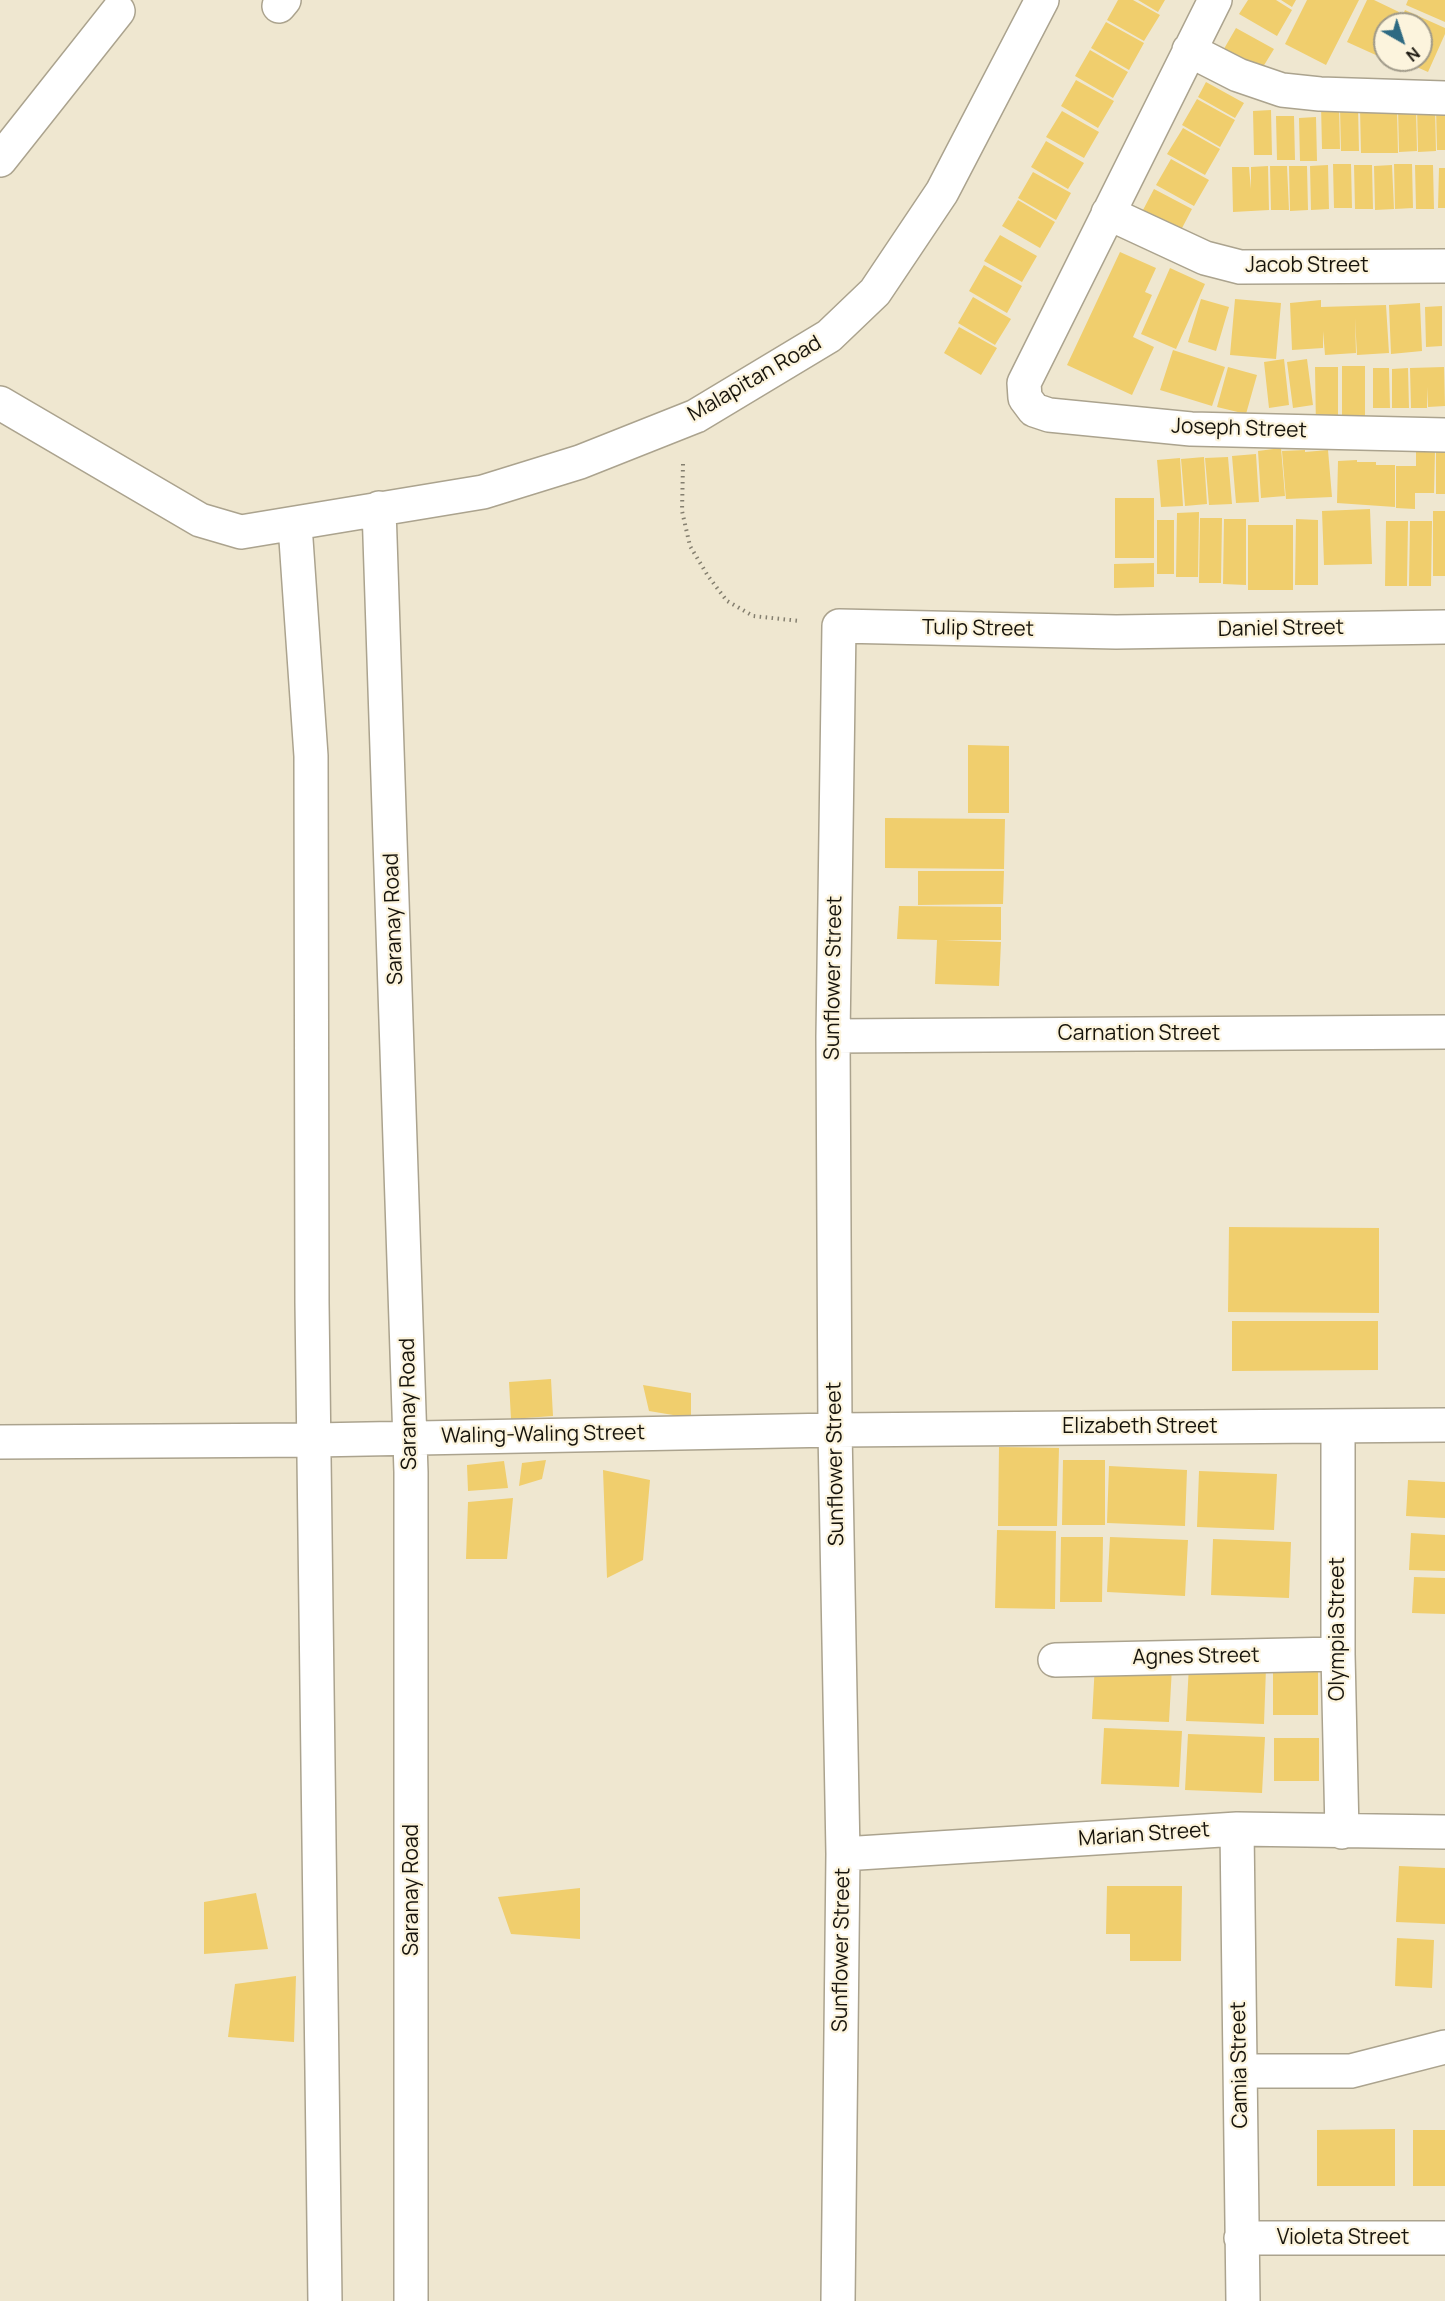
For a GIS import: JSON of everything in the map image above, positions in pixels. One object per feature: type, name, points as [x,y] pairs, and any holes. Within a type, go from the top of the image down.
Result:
[{"type":"street","name":"Malapitan Road","points":[[0,403],[200,520],[241,532],[295,525],[380,508],[483,492],[580,462],[696,416],[829,336],[875,292],[942,192],[1042,0]]},
{"type":"street","points":[[1108,213],[1215,0]]},
{"type":"street","points":[[0,160],[118,11]]},
{"type":"street","points":[[1189,50],[1238,75],[1282,90],[1320,94],[1445,98]]},
{"type":"street","name":"Jacob Street","points":[[1108,213],[1205,258],[1240,267],[1445,266]]},
{"type":"street","name":"Joseph Street","points":[[1108,213],[1024,383],[1025,398],[1034,410],[1049,415],[1191,429],[1445,435]]},
{"type":"street","name":"Saranay Road","points":[[380,508],[410,1437],[411,2301]]},
{"type":"street","points":[[295,525],[311,756],[315,1440],[325,2301]]},
{"type":"street","name":"Tulip Street","points":[[839,626],[1116,632]]},
{"type":"street","name":"Sunflower Street","points":[[838,2301],[843,1854],[835,1430],[833,1036],[839,626]]},
{"type":"street","name":"Daniel Street","points":[[1116,632],[1445,627]]},
{"type":"street","name":"Carnation Street","points":[[833,1036],[1445,1032]]},
{"type":"street","name":"Elizabeth Street","points":[[835,1430],[1445,1425]]},
{"type":"street","name":"Olympia Street","points":[[1338,1426],[1338,1654],[1342,1832]]},
{"type":"street","name":"Waling-Waling Street","points":[[0,1442],[315,1440],[835,1430]]},
{"type":"street","name":"Agnes Street","points":[[1054,1659],[1338,1654]]},
{"type":"street","name":"Marian Street","points":[[843,1854],[1237,1829],[1445,1832]]},
{"type":"street","name":"Camia Street","points":[[1237,1829],[1243,2301]]},
{"type":"street","points":[[1240,2071],[1351,2071],[1445,2047]]},
{"type":"street","name":"Violeta Street","points":[[1242,2238],[1445,2238]]},
{"type":"path","points":[[696,416],[684,462],[682,511],[690,546],[708,576],[727,601],[753,616],[839,626]]},
{"type":"building","points":[[1118,0],[1133,0],[1160,15],[1144,41],[1107,20]]},
{"type":"building","points":[[1138,0],[1165,0],[1158,12]]},
{"type":"building","points":[[1248,0],[1276,0],[1292,10],[1277,36],[1239,14]]},
{"type":"building","points":[[1281,0],[1296,0],[1292,7]]},
{"type":"building","points":[[1307,0],[1359,0],[1326,65],[1285,44]]},
{"type":"building","points":[[1367,0],[1374,0],[1399,12],[1373,12],[1373,54],[1347,42]]},
{"type":"building","points":[[1408,0],[1445,0],[1445,22],[1433,17],[1433,12],[1422,12],[1406,5]]},
{"type":"building","points":[[1106,22],[1144,43],[1129,70],[1091,48]]},
{"type":"building","points":[[1433,23],[1445,28],[1445,34],[1433,61]]},
{"type":"building","points":[[1236,28],[1274,49],[1258,75],[1221,54]]},
{"type":"building","points":[[1090,50],[1128,72],[1113,98],[1075,76]]},
{"type":"building","points":[[1076,80],[1114,101],[1098,128],[1061,106]]},
{"type":"building","points":[[1206,82],[1244,103],[1235,118],[1198,97]]},
{"type":"building","points":[[1197,99],[1235,120],[1220,147],[1182,125]]},
{"type":"building","points":[[1339,104],[1340,149],[1322,149],[1321,105]]},
{"type":"building","points":[[1358,107],[1359,151],[1341,151],[1340,108]]},
{"type":"building","points":[[1417,107],[1435,107],[1436,151],[1418,152]]},
{"type":"building","points":[[1436,107],[1445,107],[1445,150],[1437,150]]},
{"type":"building","points":[[1397,108],[1398,153],[1361,153],[1360,109]]},
{"type":"building","points":[[1398,108],[1416,108],[1417,151],[1399,152]]},
{"type":"building","points":[[1271,110],[1272,155],[1254,155],[1253,111]]},
{"type":"building","points":[[1062,111],[1099,132],[1084,158],[1046,137]]},
{"type":"building","points":[[1276,116],[1294,116],[1295,160],[1277,160]]},
{"type":"building","points":[[1316,117],[1317,161],[1300,161],[1299,118]]},
{"type":"building","points":[[1183,128],[1220,149],[1205,175],[1167,154]]},
{"type":"building","points":[[1046,141],[1084,163],[1068,189],[1031,167]]},
{"type":"building","points":[[1171,159],[1209,180],[1194,206],[1156,185]]},
{"type":"building","points":[[1333,164],[1351,164],[1352,208],[1334,208]]},
{"type":"building","points":[[1394,164],[1412,164],[1413,208],[1395,209]]},
{"type":"building","points":[[1328,165],[1329,209],[1311,210],[1310,166]]},
{"type":"building","points":[[1354,165],[1372,165],[1373,209],[1355,209]]},
{"type":"building","points":[[1392,165],[1394,209],[1375,210],[1374,166]]},
{"type":"building","points":[[1415,165],[1433,165],[1434,209],[1416,209]]},
{"type":"building","points":[[1268,166],[1269,210],[1233,212],[1232,167],[1249,167],[1251,189],[1251,167]]},
{"type":"building","points":[[1270,166],[1287,166],[1289,210],[1271,210]]},
{"type":"building","points":[[1289,166],[1307,166],[1308,210],[1290,211]]},
{"type":"building","points":[[1439,168],[1445,168],[1445,208],[1438,208]]},
{"type":"building","points":[[1033,172],[1071,193],[1056,220],[1018,198]]},
{"type":"building","points":[[1154,189],[1192,209],[1181,230],[1143,210]]},
{"type":"building","points":[[1018,200],[1055,222],[1040,248],[1002,226]]},
{"type":"building","points":[[1000,235],[1037,256],[1022,282],[984,261]]},
{"type":"building","points":[[1120,252],[1156,268],[1145,292],[1152,295],[1133,337],[1154,347],[1132,395],[1067,365]]},
{"type":"building","points":[[984,265],[1022,286],[1007,313],[969,291]]},
{"type":"building","points":[[1170,268],[1205,284],[1176,349],[1141,334]]},
{"type":"building","points":[[973,297],[1011,319],[995,345],[958,323]]},
{"type":"building","points":[[1201,299],[1229,307],[1216,351],[1188,342]]},
{"type":"building","points":[[1235,299],[1281,303],[1276,359],[1230,355]]},
{"type":"building","points":[[1321,300],[1321,307],[1386,305],[1389,353],[1357,355],[1355,318],[1356,353],[1325,355],[1323,331],[1323,348],[1292,350],[1290,303]]},
{"type":"building","points":[[1420,303],[1422,351],[1391,354],[1389,305]]},
{"type":"building","points":[[1442,306],[1442,346],[1426,347],[1425,307]]},
{"type":"building","points":[[959,327],[997,348],[981,375],[944,353]]},
{"type":"building","points":[[1173,350],[1225,367],[1212,406],[1160,390]]},
{"type":"building","points":[[1284,359],[1289,405],[1269,408],[1264,362]]},
{"type":"building","points":[[1307,359],[1313,405],[1293,408],[1287,362]]},
{"type":"building","points":[[1342,366],[1365,366],[1365,427],[1342,427]]},
{"type":"building","points":[[1228,367],[1257,375],[1246,414],[1217,407]]},
{"type":"building","points":[[1315,367],[1338,367],[1338,427],[1316,428]]},
{"type":"building","points":[[1444,367],[1445,406],[1428,407],[1427,387],[1427,408],[1411,408],[1410,368]]},
{"type":"building","points":[[1373,368],[1389,368],[1390,408],[1373,408]]},
{"type":"building","points":[[1408,368],[1409,408],[1392,408],[1392,369]]},
{"type":"building","points":[[1281,448],[1285,496],[1261,498],[1258,451]]},
{"type":"building","points":[[1305,450],[1305,452],[1328,450],[1332,497],[1286,499],[1282,451]]},
{"type":"building","points":[[1416,451],[1435,451],[1434,493],[1415,493],[1415,509],[1396,508],[1396,466],[1416,466]]},
{"type":"building","points":[[1436,451],[1445,452],[1445,494],[1436,494]]},
{"type":"building","points":[[1256,454],[1259,502],[1236,503],[1232,456]]},
{"type":"building","points":[[1204,457],[1207,504],[1185,506],[1181,459]]},
{"type":"building","points":[[1228,457],[1232,504],[1209,505],[1205,458]]},
{"type":"building","points":[[1180,458],[1183,506],[1161,507],[1157,460]]},
{"type":"building","points":[[1357,460],[1357,462],[1376,462],[1376,465],[1395,465],[1395,507],[1337,503],[1338,461]]},
{"type":"building","points":[[1115,498],[1154,498],[1154,558],[1115,558]]},
{"type":"building","points":[[1370,509],[1372,564],[1324,565],[1322,511]]},
{"type":"building","points":[[1433,511],[1445,511],[1445,576],[1433,576]]},
{"type":"building","points":[[1199,512],[1198,577],[1176,577],[1177,513]]},
{"type":"building","points":[[1200,518],[1222,518],[1221,583],[1199,583]]},
{"type":"building","points":[[1224,519],[1246,519],[1246,585],[1223,584]]},
{"type":"building","points":[[1296,519],[1318,520],[1318,585],[1295,585]]},
{"type":"building","points":[[1157,520],[1174,520],[1174,574],[1157,574]]},
{"type":"building","points":[[1386,521],[1408,521],[1407,586],[1385,586]]},
{"type":"building","points":[[1410,521],[1432,521],[1431,586],[1409,586]]},
{"type":"building","points":[[1248,525],[1293,525],[1293,590],[1248,590]]},
{"type":"building","points":[[1154,563],[1154,587],[1114,588],[1114,564]]},
{"type":"building","points":[[968,745],[1009,746],[1009,813],[968,813]]},
{"type":"building","points":[[885,818],[1005,819],[1004,869],[885,868]]},
{"type":"building","points":[[918,871],[1004,871],[1003,904],[918,905]]},
{"type":"building","points":[[899,906],[1001,907],[1001,940],[944,940],[1001,942],[999,986],[935,984],[937,940],[897,939]]},
{"type":"building","points":[[1229,1227],[1379,1228],[1379,1313],[1228,1312]]},
{"type":"building","points":[[1232,1321],[1378,1321],[1378,1370],[1232,1371]]},
{"type":"building","points":[[551,1379],[553,1416],[511,1419],[509,1382]]},
{"type":"building","points":[[643,1385],[691,1393],[691,1418],[649,1411]]},
{"type":"building","points":[[999,1447],[1059,1448],[1057,1526],[998,1526]]},
{"type":"building","points":[[546,1460],[542,1479],[519,1486],[522,1463]]},
{"type":"building","points":[[1063,1460],[1105,1460],[1105,1525],[1062,1525]]},
{"type":"building","points":[[504,1461],[508,1488],[468,1491],[467,1465]]},
{"type":"building","points":[[1109,1466],[1187,1470],[1185,1526],[1107,1523]]},
{"type":"building","points":[[603,1470],[650,1480],[643,1560],[607,1578]]},
{"type":"building","points":[[1199,1471],[1277,1474],[1274,1530],[1197,1527]]},
{"type":"building","points":[[1408,1480],[1445,1482],[1445,1518],[1406,1516]]},
{"type":"building","points":[[513,1498],[507,1559],[466,1559],[468,1502]]},
{"type":"building","points":[[997,1530],[1056,1531],[1055,1609],[995,1608]]},
{"type":"building","points":[[1411,1533],[1445,1535],[1445,1571],[1409,1570]]},
{"type":"building","points":[[1061,1537],[1103,1537],[1102,1602],[1060,1602]]},
{"type":"building","points":[[1110,1537],[1188,1540],[1185,1596],[1107,1592]]},
{"type":"building","points":[[1213,1539],[1291,1542],[1289,1598],[1211,1595]]},
{"type":"building","points":[[1414,1577],[1445,1578],[1445,1614],[1412,1613]]},
{"type":"building","points":[[1095,1663],[1172,1667],[1169,1722],[1092,1719]]},
{"type":"building","points":[[1189,1665],[1266,1668],[1264,1724],[1186,1721]]},
{"type":"building","points":[[1273,1672],[1318,1672],[1318,1715],[1273,1715]]},
{"type":"building","points":[[1104,1728],[1182,1731],[1179,1787],[1101,1784]]},
{"type":"building","points":[[1188,1734],[1265,1737],[1262,1793],[1185,1790]]},
{"type":"building","points":[[1274,1738],[1319,1738],[1319,1781],[1274,1781]]},
{"type":"building","points":[[1399,1866],[1445,1868],[1445,1924],[1396,1922]]},
{"type":"building","points":[[1107,1886],[1182,1886],[1181,1961],[1130,1961],[1130,1934],[1106,1934]]},
{"type":"building","points":[[580,1888],[580,1939],[511,1934],[498,1897]]},
{"type":"building","points":[[256,1893],[268,1949],[204,1954],[204,1902]]},
{"type":"building","points":[[1397,1938],[1434,1940],[1432,1988],[1395,1986]]},
{"type":"building","points":[[296,1976],[294,2042],[228,2037],[235,1984]]},
{"type":"building","points":[[1395,2129],[1395,2186],[1317,2186],[1317,2130]]},
{"type":"building","points":[[1413,2130],[1445,2130],[1445,2186],[1413,2186]]}]
